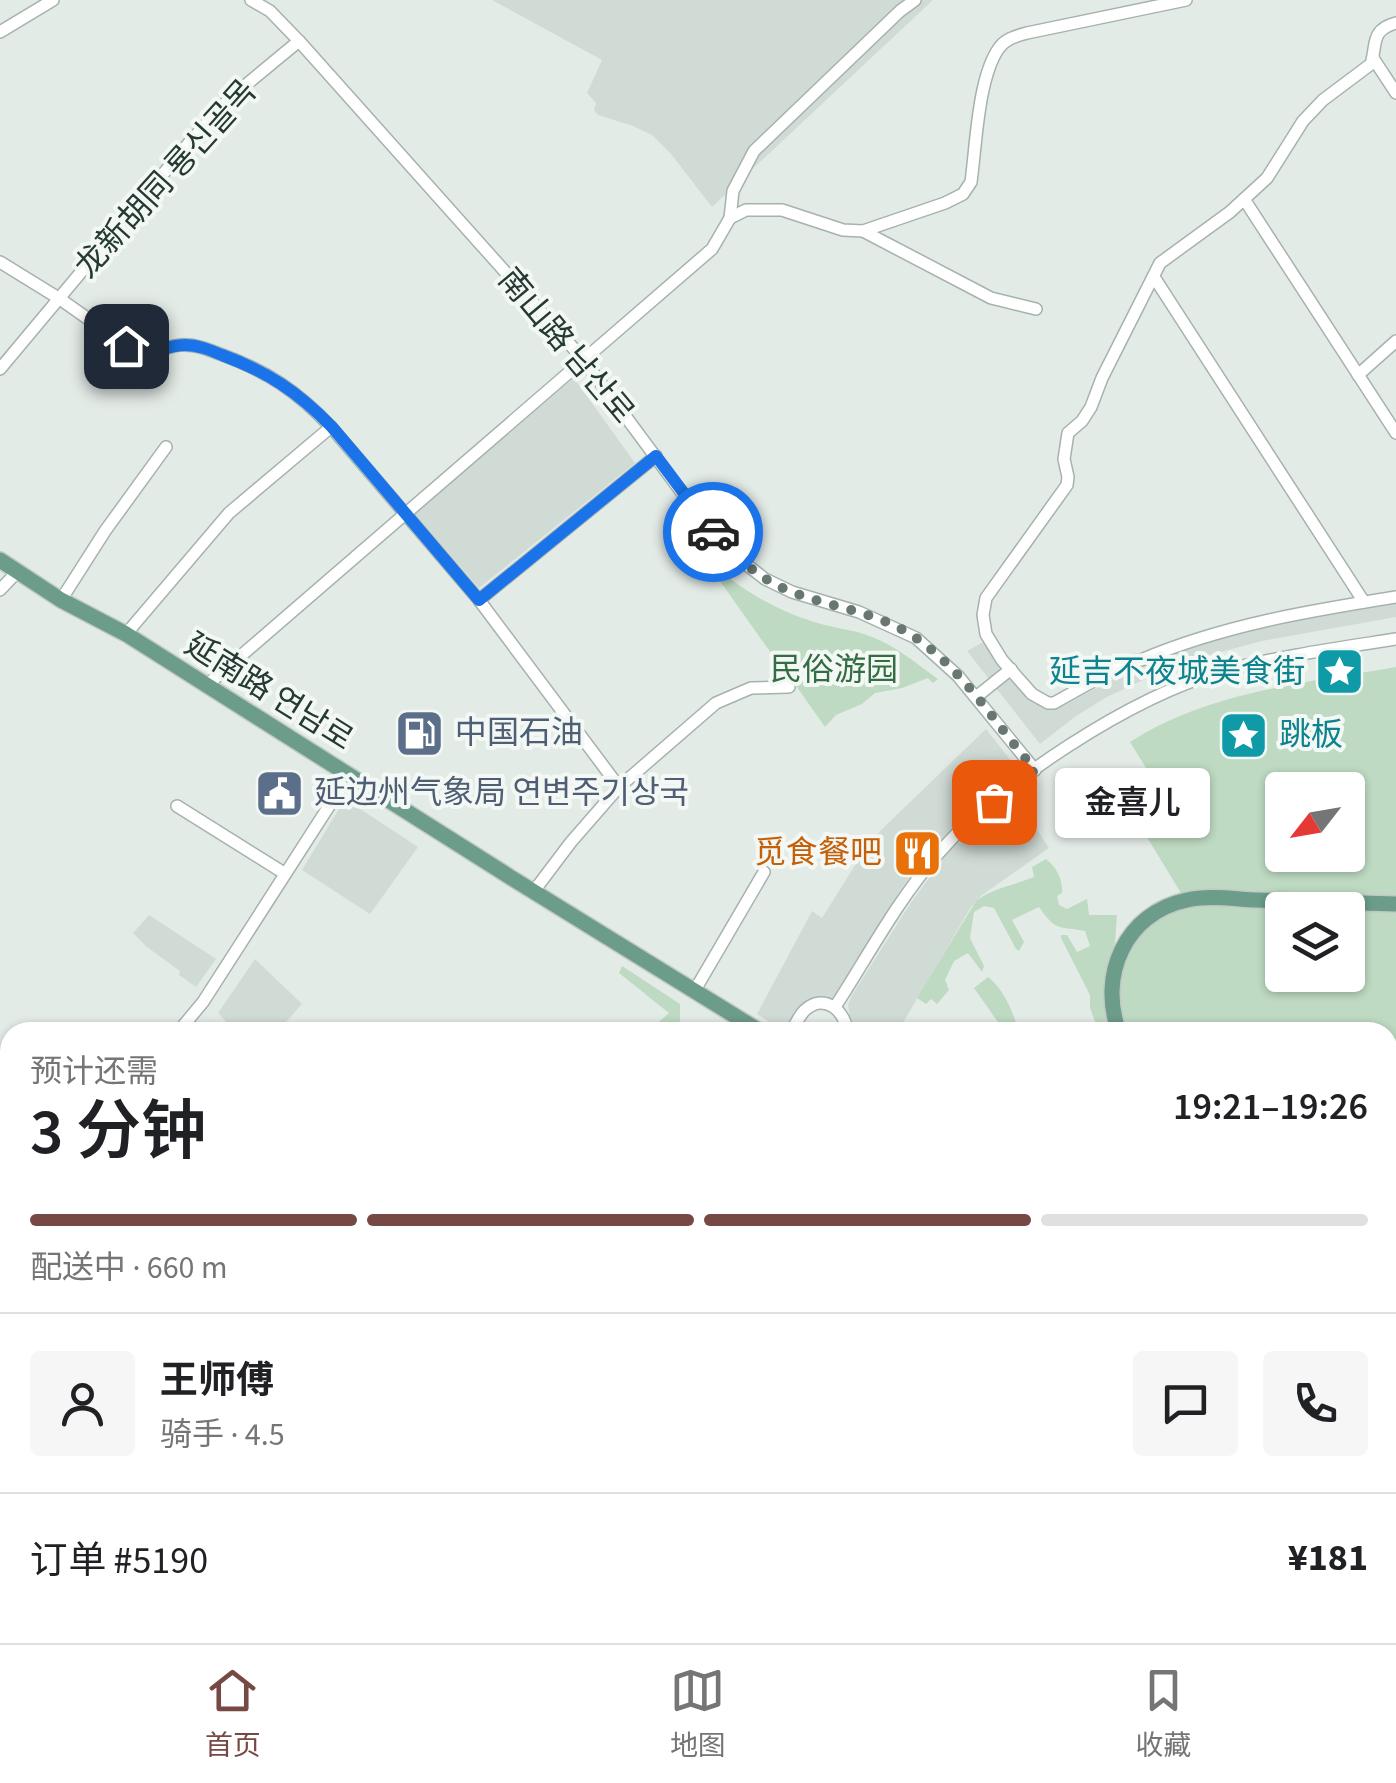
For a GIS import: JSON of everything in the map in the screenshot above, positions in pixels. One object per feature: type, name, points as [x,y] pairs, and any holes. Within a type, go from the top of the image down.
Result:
[{"type":"main road","name":"延南路 연남로","points":[[0,560],[61,600],[126,634],[744,1022]]},
{"type":"main road","points":[[1117,1022],[1111,993],[1120,951],[1141,925],[1173,904],[1207,898],[1396,904]]},
{"type":"street","points":[[0,32],[53,0]]},
{"type":"street","name":"南山路 남산로","points":[[251,0],[270,11],[298,41],[583,359],[714,534],[734,555],[765,579],[792,592],[858,612],[916,638],[976,697],[1035,770]]},
{"type":"street","points":[[207,685],[712,249],[730,218],[734,191],[754,151],[897,5],[915,0]]},
{"type":"street","points":[[730,218],[746,210],[782,210],[843,230],[863,230],[963,194],[971,182],[984,85],[1001,45],[1027,33],[1186,0]]},
{"type":"street","points":[[1396,23],[1390,24],[1374,41],[1371,64],[1323,100],[1303,121],[1267,178],[1158,266],[1091,407],[1067,436],[1066,485],[986,598],[983,615],[986,634],[1002,660],[1032,694],[1054,703],[1129,661],[1181,644],[1250,623],[1396,597]]},
{"type":"street","name":"龙新胡同 룡신골목","points":[[0,368],[230,98],[298,41]]},
{"type":"street","points":[[1374,58],[1396,93]]},
{"type":"street","points":[[734,191],[744,206],[761,209]]},
{"type":"street","points":[[1244,199],[1396,434]]},
{"type":"street","points":[[863,230],[991,298],[1036,309]]},
{"type":"street","points":[[0,262],[135,352],[198,346],[266,373],[306,401],[479,600],[619,787]]},
{"type":"street","points":[[1154,277],[1364,602]]},
{"type":"street","points":[[1358,375],[1396,342]]},
{"type":"street","points":[[126,634],[228,512],[332,427]]},
{"type":"street","points":[[61,600],[166,447]]},
{"type":"street","points":[[479,600],[656,456]]},
{"type":"street","points":[[0,590],[18,571]]},
{"type":"street","points":[[835,1007],[908,892],[935,857],[976,815],[1104,724],[1162,694],[1243,667],[1396,640]]},
{"type":"street","points":[[976,697],[1012,670]]},
{"type":"street","points":[[534,891],[570,842],[619,787],[716,703],[751,688],[789,687]]},
{"type":"street","points":[[187,1022],[204,1002],[349,775]]},
{"type":"street","points":[[177,806],[284,873]]},
{"type":"street","points":[[694,990],[764,872]]},
{"type":"street","points":[[797,1022],[812,1005],[828,1004],[846,1022]]},
{"type":"shaded area","points":[[492,0],[933,0],[712,207],[652,135],[598,115],[594,110],[596,103],[587,93],[602,60]]},
{"type":"shaded area","points":[[574,378],[635,463],[479,588],[412,512]]},
{"type":"shaded area","points":[[1396,597],[1396,617],[1262,641],[1179,663],[1107,697],[1040,744],[967,651],[985,641],[1034,702],[1054,708],[1142,663],[1199,640]]},
{"type":"shaded area","points":[[986,729],[1020,772],[962,818],[915,870],[833,998],[797,1022],[769,1022],[757,1014],[812,911],[822,918],[881,830]]},
{"type":"shaded area","points":[[1015,796],[1049,848],[971,907],[904,1022],[851,1022],[848,1005],[852,995],[910,904],[945,856]]},
{"type":"shaded area","points":[[345,799],[418,847],[370,914],[302,870]]},
{"type":"shaded area","points":[[149,915],[216,959],[196,987],[133,933]]},
{"type":"shaded area","points":[[255,959],[302,1004],[286,1022],[227,1022],[218,1013]]},
{"type":"green space","name":"民俗游园","points":[[703,557],[767,602],[796,616],[881,641],[938,679],[933,683],[928,678],[875,693],[862,704],[836,715],[825,727],[794,683],[769,681],[783,670]]},
{"type":"green space","points":[[1396,667],[1396,899],[1365,897],[1365,892],[1231,891],[1184,898],[1142,829],[1172,810],[1130,742],[1193,711],[1293,684]]},
{"type":"green space","points":[[1046,859],[1056,870],[1062,893],[1057,896],[1059,905],[1067,909],[1087,899],[1089,915],[1117,915],[1107,972],[1112,1022],[1095,1022],[1090,995],[1061,938],[1067,935],[1077,952],[1090,946],[1085,931],[1054,924],[1039,907],[1012,920],[1024,942],[1019,951],[994,908],[984,906],[974,912],[970,938],[984,966],[982,972],[968,953],[954,961],[945,980],[949,990],[937,1004],[931,999],[926,1004],[917,998],[976,901],[1034,877],[1032,867]]},
{"type":"green space","points":[[1209,902],[1265,905],[1265,992],[1365,992],[1365,910],[1396,911],[1396,1022],[1122,1022],[1115,989],[1131,938],[1166,912]]},
{"type":"green space","points":[[622,966],[680,1004],[680,1022],[659,1022],[669,1013],[619,973]]},
{"type":"green space","points":[[988,977],[1004,995],[1015,1022],[998,1022],[974,988]]},
{"type":"way so far","points":[[713,532],[765,579],[900,629],[916,638],[958,676],[1035,770],[994,802]]},
{"type":"place","name":"延吉不夜城美食街","points":[[1340,672]]},
{"type":"place","name":"中国石油","points":[[420,733]]},
{"type":"place","name":"跳板","points":[[1244,735]]},
{"type":"place","name":"延边州气象局 연변주기상국","points":[[279,793]]},
{"type":"place","name":"金喜儿","points":[[994,802]]},
{"type":"place","name":"觅食餐吧","points":[[917,853]]},
{"type":"route","points":[[126,346],[144,354],[181,345],[198,346],[286,385],[332,427],[479,600],[656,456],[713,532]]}]
